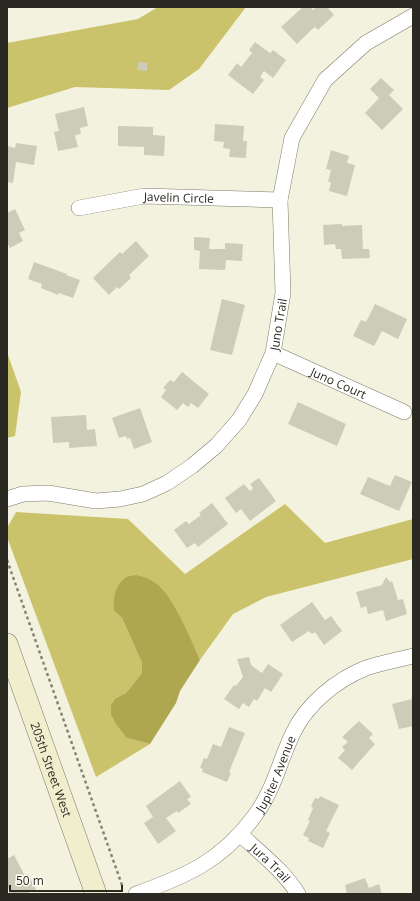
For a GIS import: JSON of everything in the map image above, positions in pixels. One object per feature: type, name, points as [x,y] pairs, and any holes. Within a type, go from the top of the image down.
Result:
[{"type":"street","name":"Juno Trail","points":[[7,499],[22,494],[48,493],[96,501],[120,500],[143,494],[166,483],[192,466],[216,446],[239,420],[255,394],[273,352],[283,293],[280,200],[292,138],[325,80],[366,43],[413,16]]},
{"type":"street","name":"Javelin Circle","points":[[80,208],[144,196],[280,200]]},
{"type":"street","name":"Juno Court","points":[[273,352],[404,412]]},
{"type":"street","name":"205th Street West","points":[[7,644],[96,894]]},
{"type":"street","name":"Jupiter Avenue","points":[[136,894],[187,874],[202,866],[216,856],[240,834],[254,817],[266,798],[276,778],[293,733],[308,710],[327,690],[350,676],[379,664],[413,656]]},
{"type":"street","name":"Jura Trail","points":[[240,834],[287,879],[298,894]]},
{"type":"path","points":[[7,560],[126,894]]},
{"type":"shaded area","points":[[158,7],[246,7],[199,69],[169,90],[75,87],[7,108],[7,43],[138,19]]},
{"type":"shaded area","points":[[7,352],[21,392],[15,436],[7,438]]},
{"type":"shaded area","points":[[285,504],[325,543],[413,519],[413,559],[266,597],[233,614],[200,660],[182,622],[160,586],[114,611],[122,618],[142,663],[142,673],[126,693],[116,698],[127,738],[150,744],[96,777],[7,537],[7,528],[16,512],[128,519],[185,574]]},
{"type":"shaded area","points":[[136,575],[153,581],[164,590],[182,620],[200,660],[180,691],[176,703],[150,744],[127,738],[116,724],[111,714],[111,705],[116,698],[126,693],[142,673],[142,663],[122,618],[114,611],[114,598],[118,586],[126,577]]},
{"type":"building","points":[[303,7],[310,7],[313,10],[316,7],[327,7],[334,15],[318,30],[315,27],[297,44],[281,27]]},
{"type":"building","points":[[255,42],[270,53],[273,50],[286,60],[273,78],[264,71],[260,77],[264,80],[253,94],[228,75],[237,63],[241,67],[252,53],[249,50]]},
{"type":"building","points":[[138,62],[147,63],[147,71],[137,70]]},
{"type":"building","points":[[381,78],[394,90],[389,95],[403,109],[382,130],[365,113],[379,98],[370,89]]},
{"type":"building","points":[[84,107],[88,126],[80,128],[81,134],[75,135],[78,147],[58,151],[54,132],[59,131],[55,114]]},
{"type":"building","points":[[215,124],[244,126],[243,141],[247,141],[246,158],[229,157],[230,149],[223,148],[224,142],[214,141]]},
{"type":"building","points":[[118,126],[153,127],[153,135],[165,136],[164,156],[144,155],[144,147],[118,146]]},
{"type":"building","points":[[16,143],[37,146],[34,165],[16,162],[13,183],[7,182],[7,146],[15,148]]},
{"type":"building","points":[[331,150],[349,156],[347,163],[355,165],[347,196],[329,191],[331,182],[328,182],[331,170],[326,169]]},
{"type":"building","points":[[15,209],[25,230],[19,233],[23,241],[10,248],[7,242],[7,213]]},
{"type":"building","points":[[342,224],[342,226],[362,225],[363,249],[369,249],[370,258],[342,259],[341,249],[336,249],[335,244],[324,245],[323,225]]},
{"type":"building","points":[[194,237],[210,238],[209,249],[225,249],[225,243],[243,244],[242,261],[226,260],[225,270],[199,269],[200,251],[194,250]]},
{"type":"building","points":[[136,241],[149,256],[129,275],[131,278],[119,289],[117,287],[109,295],[93,278],[120,252],[122,254]]},
{"type":"building","points":[[34,262],[80,280],[73,298],[59,293],[58,295],[41,288],[42,284],[28,279]]},
{"type":"building","points":[[222,299],[245,305],[232,355],[210,350]]},
{"type":"building","points":[[375,304],[407,319],[398,339],[382,331],[374,346],[353,336],[361,320],[366,322]]},
{"type":"building","points":[[182,372],[209,394],[198,408],[191,403],[188,407],[183,403],[177,410],[161,397],[166,390],[163,388],[170,380],[174,382]]},
{"type":"building","points":[[298,402],[346,424],[337,446],[288,424]]},
{"type":"building","points":[[140,408],[152,442],[134,449],[130,438],[127,439],[126,436],[119,438],[112,418]]},
{"type":"building","points":[[86,415],[87,430],[95,429],[97,446],[69,448],[69,442],[53,443],[51,417]]},
{"type":"building","points":[[395,475],[412,482],[399,511],[360,494],[368,477],[390,486]]},
{"type":"building","points":[[259,478],[276,501],[250,521],[241,509],[236,513],[225,498],[244,484],[250,491],[253,488],[250,484]]},
{"type":"building","points":[[212,503],[228,524],[198,547],[195,543],[187,548],[174,530],[186,521],[189,524],[201,515],[199,513]]},
{"type":"building","points":[[386,577],[390,582],[392,581],[398,600],[403,599],[407,614],[386,621],[383,610],[368,614],[366,606],[361,608],[356,592],[382,585]]},
{"type":"building","points":[[312,602],[325,620],[331,616],[342,631],[324,645],[315,632],[312,634],[309,631],[292,642],[280,625]]},
{"type":"building","points":[[249,657],[251,665],[262,673],[268,664],[283,674],[271,692],[265,688],[257,701],[254,699],[249,707],[243,703],[239,709],[224,699],[234,685],[236,686],[243,677],[237,659]]},
{"type":"building","points":[[411,697],[413,697],[413,726],[399,729],[392,704],[412,699]]},
{"type":"building","points":[[359,721],[373,734],[369,738],[375,744],[352,770],[338,758],[345,750],[342,747],[348,742],[342,737]]},
{"type":"building","points":[[229,727],[245,733],[229,772],[231,773],[227,782],[202,772],[203,769],[200,768],[204,758],[207,759],[213,744],[221,747]]},
{"type":"building","points":[[180,781],[191,797],[187,799],[191,804],[178,813],[177,811],[166,818],[176,831],[158,844],[144,823],[153,817],[146,806]]},
{"type":"building","points":[[320,796],[339,805],[326,831],[330,833],[323,848],[308,841],[309,838],[303,835],[310,821],[308,820],[313,808],[311,806],[315,798],[319,799]]},
{"type":"building","points":[[14,855],[25,876],[28,874],[36,889],[26,894],[11,894],[8,888],[7,889],[7,859]]},
{"type":"building","points":[[365,878],[369,888],[379,884],[382,894],[347,894],[345,885]]}]
